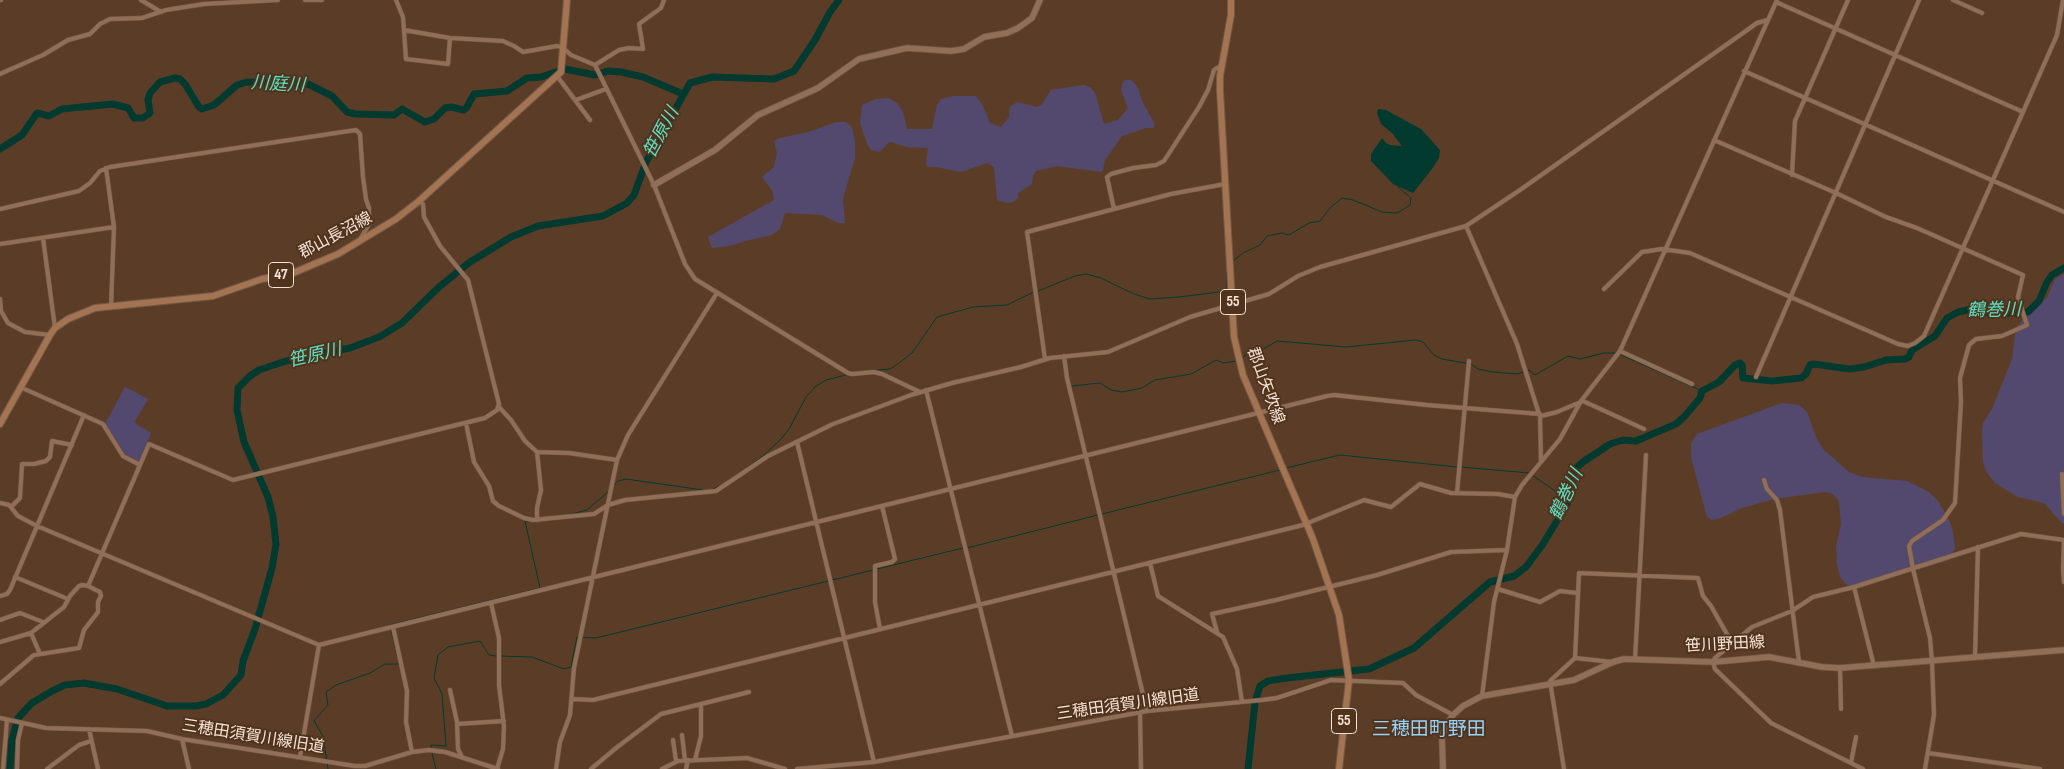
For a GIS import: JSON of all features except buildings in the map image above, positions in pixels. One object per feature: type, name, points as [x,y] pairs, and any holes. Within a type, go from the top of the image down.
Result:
[{"type":"main road","name":"郡山長沼線","points":[[0,424],[35,359],[55,328],[86,310],[213,296],[262,279],[306,268],[338,254],[396,219],[419,201],[561,72],[567,0]]},
{"type":"main road","name":"郡山矢吹線","points":[[1231,0],[1231,15],[1222,65],[1220,91],[1234,337],[1239,362],[1306,524],[1330,587],[1341,627],[1348,677],[1338,769]]},
{"type":"street","points":[[141,0],[161,12]]},
{"type":"street","points":[[0,74],[42,55],[68,40],[90,34],[106,21],[116,18],[133,20],[161,12],[204,4],[278,0]]},
{"type":"street","points":[[305,0],[322,0]]},
{"type":"street","points":[[396,0],[403,17],[406,59],[448,64],[450,38]]},
{"type":"street","points":[[596,67],[618,50],[643,49],[639,24],[661,8],[664,0]]},
{"type":"street","points":[[654,185],[715,150],[758,115],[818,88],[859,59],[907,48],[951,51],[964,49],[984,37],[1008,33],[1029,21],[1040,0]]},
{"type":"street","points":[[1792,175],[1795,121],[1848,0]]},
{"type":"street","points":[[1756,377],[1919,0]]},
{"type":"street","points":[[1953,0],[1982,13]]},
{"type":"street","points":[[1604,289],[1640,253],[1662,248],[1696,255],[1888,340],[1908,346],[1924,336],[1964,249],[1992,180],[2058,32],[2062,0]]},
{"type":"street","points":[[1482,696],[1494,602],[1507,550],[1515,497],[1522,485],[1560,440],[1581,401],[1620,351],[1776,1],[2023,112]]},
{"type":"street","points":[[466,423],[474,462],[489,486],[494,503],[524,518],[537,520],[594,514],[608,505],[625,500],[716,491],[761,460],[833,424],[920,392],[1021,367],[1045,359],[1108,352],[1171,324],[1269,294],[1298,276],[1320,267],[1466,226],[1512,196],[1743,33],[1757,24],[1768,20]]},
{"type":"street","points":[[404,30],[450,38],[503,41],[523,52],[554,45],[596,67],[654,185],[685,264],[695,279],[848,373],[874,372],[882,374],[920,392]]},
{"type":"street","points":[[1114,210],[1107,177],[1128,169],[1156,166],[1164,161],[1199,107],[1208,90],[1214,70],[1222,65]]},
{"type":"street","points":[[1744,71],[2064,212]]},
{"type":"street","points":[[557,76],[590,120]]},
{"type":"street","points":[[576,100],[606,88]]},
{"type":"street","points":[[0,210],[79,191],[87,186],[100,171],[106,168],[358,130],[364,192],[369,208],[369,224],[360,240]]},
{"type":"street","points":[[1714,140],[1886,217],[1917,228],[2023,275],[2018,297],[2027,325],[2002,336],[1976,339],[1969,343],[1960,378],[1961,402],[1956,499],[1943,520],[1911,542],[1909,549],[1930,638],[1932,660],[1934,715],[1926,769]]},
{"type":"street","points":[[106,168],[114,227],[111,306]]},
{"type":"street","points":[[1045,359],[1027,232],[1171,194],[1225,184]]},
{"type":"street","points":[[419,201],[423,204],[426,222],[440,246],[468,280],[499,407],[511,420],[525,441],[537,452],[569,453],[617,460]]},
{"type":"street","points":[[1466,226],[1517,344],[1526,379],[1540,415],[1541,462]]},
{"type":"street","points":[[0,244],[114,227]]},
{"type":"street","points":[[42,238],[55,328]]},
{"type":"street","points":[[556,769],[560,742],[570,715],[573,700],[574,668],[617,460],[628,435],[717,293]]},
{"type":"street","points":[[0,299],[1,311],[7,322],[25,332],[50,335]]},
{"type":"street","points":[[1620,351],[1692,384]]},
{"type":"street","points":[[1064,356],[1066,378],[1148,711]]},
{"type":"street","points":[[35,359],[42,363]]},
{"type":"street","points":[[1457,493],[1469,361]]},
{"type":"street","points":[[20,387],[103,424],[123,456],[140,464]]},
{"type":"street","points":[[926,390],[1012,736]]},
{"type":"street","points":[[0,504],[7,504],[18,516],[37,526],[319,645],[1334,395],[1540,415],[1557,412],[1581,401],[1644,429]]},
{"type":"street","points":[[88,586],[149,444],[232,480],[488,417],[499,407]]},
{"type":"street","points":[[0,596],[8,592],[15,577],[84,415]]},
{"type":"street","points":[[11,507],[20,498],[22,464],[46,461],[50,457],[52,441],[72,445]]},
{"type":"street","points":[[797,442],[874,762]]},
{"type":"street","points":[[537,452],[541,490],[537,508],[537,520]]},
{"type":"street","points":[[1635,660],[1646,455]]},
{"type":"street","points":[[2062,474],[2064,514]]},
{"type":"street","points":[[1764,480],[1769,492],[1777,500],[1780,510],[1799,662]]},
{"type":"street","points":[[573,700],[593,700],[1306,524],[1364,500],[1391,507],[1420,484],[1457,493],[1498,494],[1515,497]]},
{"type":"street","points":[[880,629],[875,602],[875,566],[895,559],[882,506]]},
{"type":"street","points":[[1863,769],[1771,723],[1715,670],[1713,662],[1715,658],[1752,627],[1792,611],[1812,597],[1854,587],[2022,534],[2064,540],[2062,569],[2064,582]]},
{"type":"street","points":[[1976,657],[1978,547]]},
{"type":"street","points":[[1217,632],[1212,614],[1330,587],[1407,567],[1451,552],[1507,550]]},
{"type":"street","points":[[1150,563],[1158,596],[1223,637],[1236,665],[1242,702]]},
{"type":"street","points":[[1564,769],[1550,681],[1575,658],[1579,573],[1698,579],[1703,596],[1711,606],[1732,643]]},
{"type":"street","points":[[15,577],[68,599]]},
{"type":"street","points":[[0,642],[31,634],[43,622],[64,607],[79,586],[88,586],[100,592],[98,612],[84,630],[79,648],[40,654],[28,659],[1,682]]},
{"type":"street","points":[[1854,587],[1874,666]]},
{"type":"street","points":[[1498,589],[1540,602],[1560,591],[1578,593]]},
{"type":"street","points":[[490,603],[499,638],[499,685],[504,721],[503,749],[498,769]]},
{"type":"street","points":[[0,620],[20,613],[43,622]]},
{"type":"street","points":[[393,627],[407,691],[406,722],[412,752]]},
{"type":"street","points":[[31,634],[40,654]]},
{"type":"street","points":[[300,757],[319,645]]},
{"type":"street","name":"笹川野田線","points":[[1453,714],[1463,706],[1482,696],[1579,678],[1613,662],[1635,660],[1713,662],[1769,657],[1822,667],[1840,668],[2064,650]]},
{"type":"street","points":[[1575,658],[1613,662]]},
{"type":"street","points":[[1840,668],[1840,709]]},
{"type":"street","name":"三穂田須賀川線旧道","points":[[798,769],[843,767],[874,762],[1140,712],[1277,698],[1321,682],[1348,677],[1404,683],[1416,695],[1453,714]]},
{"type":"street","points":[[450,690],[457,724],[458,749],[462,757]]},
{"type":"street","points":[[591,769],[661,714],[701,706],[749,692]]},
{"type":"street","points":[[695,760],[701,736],[701,706]]},
{"type":"street","points":[[1140,712],[1141,769]]},
{"type":"street","points":[[1443,769],[1442,738],[1445,727],[1453,714]]},
{"type":"street","name":"三穂田須賀川線旧道","points":[[0,718],[46,728],[148,732],[365,768],[412,752],[437,751],[498,769]]},
{"type":"street","points":[[2,769],[8,720]]},
{"type":"street","points":[[457,724],[504,721]]},
{"type":"street","points":[[17,769],[18,740],[22,723]]},
{"type":"street","points":[[89,729],[98,769]]},
{"type":"street","points":[[682,735],[686,769]]},
{"type":"street","points":[[1851,763],[1856,737]]},
{"type":"street","points":[[182,739],[189,769]]},
{"type":"street","points":[[674,740],[676,762]]},
{"type":"street","points":[[47,769],[76,747],[91,741]]},
{"type":"street","points":[[1928,753],[2012,767],[2040,769]]},
{"type":"street","points":[[662,769],[676,762],[686,760],[750,759],[785,769]]},
{"type":"shaded area","points":[[1125,80],[1131,80],[1137,86],[1142,101],[1154,123],[1154,128],[1146,128],[1122,136],[1105,160],[1101,172],[1057,166],[1036,171],[1032,184],[1018,193],[1018,198],[1013,202],[1007,203],[997,200],[994,167],[987,163],[961,172],[928,167],[926,164],[928,148],[906,147],[891,142],[880,152],[871,150],[860,123],[862,105],[876,99],[889,98],[897,103],[903,112],[907,129],[932,129],[937,105],[941,99],[954,96],[976,96],[982,104],[990,123],[1001,127],[1009,117],[1010,107],[1017,102],[1037,107],[1041,105],[1051,90],[1084,85],[1090,87],[1095,93],[1104,124],[1118,120],[1128,108],[1121,90]]},
{"type":"shaded area","points":[[837,122],[846,122],[852,128],[855,141],[855,158],[843,198],[845,223],[838,223],[822,215],[785,213],[780,229],[772,235],[730,246],[712,248],[708,237],[774,200],[773,192],[762,177],[774,167],[777,153],[774,141]]},
{"type":"shaded area","points":[[2064,274],[2064,523],[2062,523],[2044,503],[2018,497],[1995,483],[1986,471],[1983,462],[1982,433],[1983,423],[1992,409],[2012,359],[2016,328],[2025,317],[2047,298],[2055,279]]},
{"type":"shaded area","points":[[125,387],[148,399],[135,421],[136,424],[151,433],[139,462],[124,453],[105,424]]},
{"type":"shaded area","points":[[1782,403],[1799,405],[1807,412],[1816,437],[1823,449],[1849,472],[1862,477],[1907,481],[1929,492],[1938,501],[1949,520],[1953,532],[1955,548],[1949,560],[1874,583],[1858,586],[1847,585],[1841,578],[1837,565],[1836,547],[1841,524],[1839,501],[1833,494],[1825,492],[1774,499],[1742,508],[1712,520],[1707,517],[1691,457],[1691,443],[1697,434]]},
{"type":"water","points":[[1378,109],[1386,110],[1421,129],[1440,150],[1439,158],[1413,193],[1393,184],[1371,161],[1371,154],[1382,138],[1390,145],[1402,146],[1392,133],[1381,124],[1377,113]]},
{"type":"waterway","name":"笹原川","points":[[10,769],[12,740],[18,718],[32,703],[65,685],[84,683],[117,689],[167,706],[196,706],[206,704],[223,695],[241,675],[243,661],[255,629],[272,568],[276,544],[273,517],[268,497],[244,442],[237,410],[238,388],[250,376],[259,370],[286,361],[350,348],[379,337],[402,323],[439,287],[470,262],[511,237],[538,226],[603,216],[627,203],[634,195],[646,162],[690,83],[712,77],[774,79],[794,71],[839,0]]},
{"type":"waterway","name":"川庭川","points":[[0,149],[22,135],[37,113],[49,116],[62,109],[113,104],[128,108],[134,118],[143,118],[150,113],[148,100],[150,93],[160,82],[175,78],[180,79],[185,84],[202,109],[214,105],[237,85],[247,82],[308,84],[332,96],[347,112],[394,115],[402,109],[425,122],[434,119],[445,108],[451,107],[464,110],[474,94],[507,91],[527,78],[541,77],[565,69],[595,75],[608,71],[621,72],[643,77],[683,94]]},
{"type":"waterway","points":[[1233,261],[1243,253],[1260,245],[1267,236],[1282,233],[1289,235],[1309,223],[1320,221],[1330,208],[1342,198],[1353,200],[1382,212],[1399,212],[1410,205],[1411,198],[1398,185]]},
{"type":"waterway","name":"鶴巻川","points":[[1248,769],[1255,702],[1260,686],[1268,681],[1287,678],[1369,669],[1414,648],[1490,582],[1514,576],[1526,567],[1543,544],[1567,504],[1572,486],[1572,476],[1576,468],[1610,444],[1623,440],[1636,441],[1676,424],[1700,398],[1702,391],[1719,382],[1735,365],[1740,363],[1742,365],[1743,378],[1772,381],[1801,378],[1806,374],[1810,365],[1814,364],[1849,369],[1864,367],[1886,360],[1905,359],[1909,357],[1912,350],[1935,336],[1947,318],[1958,312],[1973,309],[1993,314],[2028,312],[2039,301],[2052,275],[2064,268]]},
{"type":"waterway","points":[[1038,291],[1075,276],[1086,274],[1101,278],[1134,294],[1150,299],[1179,297],[1227,291],[1227,273]]},
{"type":"waterway","points":[[855,372],[890,369],[895,366],[912,353],[937,317],[973,307],[1007,305],[1034,292]]},
{"type":"waterway","points":[[1242,359],[1245,355],[1260,351],[1277,341],[1346,347],[1416,340],[1423,342],[1434,355],[1442,359],[1471,364],[1478,369],[1493,372],[1517,374],[1529,370],[1535,375],[1568,356],[1580,359],[1604,353],[1615,353]]},
{"type":"waterway","points":[[1619,354],[1702,391]]},
{"type":"waterway","points":[[1072,386],[1100,383],[1111,390],[1122,392],[1142,388],[1155,380],[1191,374],[1216,360],[1224,363],[1236,361]]},
{"type":"waterway","points":[[731,479],[763,456],[781,439],[789,429],[806,397],[816,386],[826,380],[846,375]]},
{"type":"waterway","points":[[1286,468],[1340,455],[1457,467]]},
{"type":"waterway","points":[[1461,467],[1529,473],[1567,499]]},
{"type":"waterway","points":[[1102,514],[1280,470]]},
{"type":"waterway","points":[[613,486],[618,481],[626,479],[703,490]]},
{"type":"waterway","points":[[712,490],[719,486]]},
{"type":"waterway","points":[[568,515],[587,510],[609,491]]},
{"type":"waterway","points":[[967,548],[1098,515]]},
{"type":"waterway","points":[[397,656],[390,625],[540,588],[525,521],[531,521]]},
{"type":"waterway","points":[[877,569],[963,548]]},
{"type":"waterway","points":[[500,656],[532,657],[564,669],[571,667],[577,637],[596,638],[873,570]]},
{"type":"waterway","points":[[431,749],[431,745],[446,746],[442,694],[434,678],[438,655],[448,647],[480,641],[489,655],[496,656]]},
{"type":"waterway","points":[[328,769],[323,736],[314,721],[328,705],[326,692],[336,685],[370,673],[385,664],[400,664]]},
{"type":"waterway","points":[[432,753],[436,769]]},
{"type":"district","name":"三穂田町野田","points":[[1429,730]]}]
